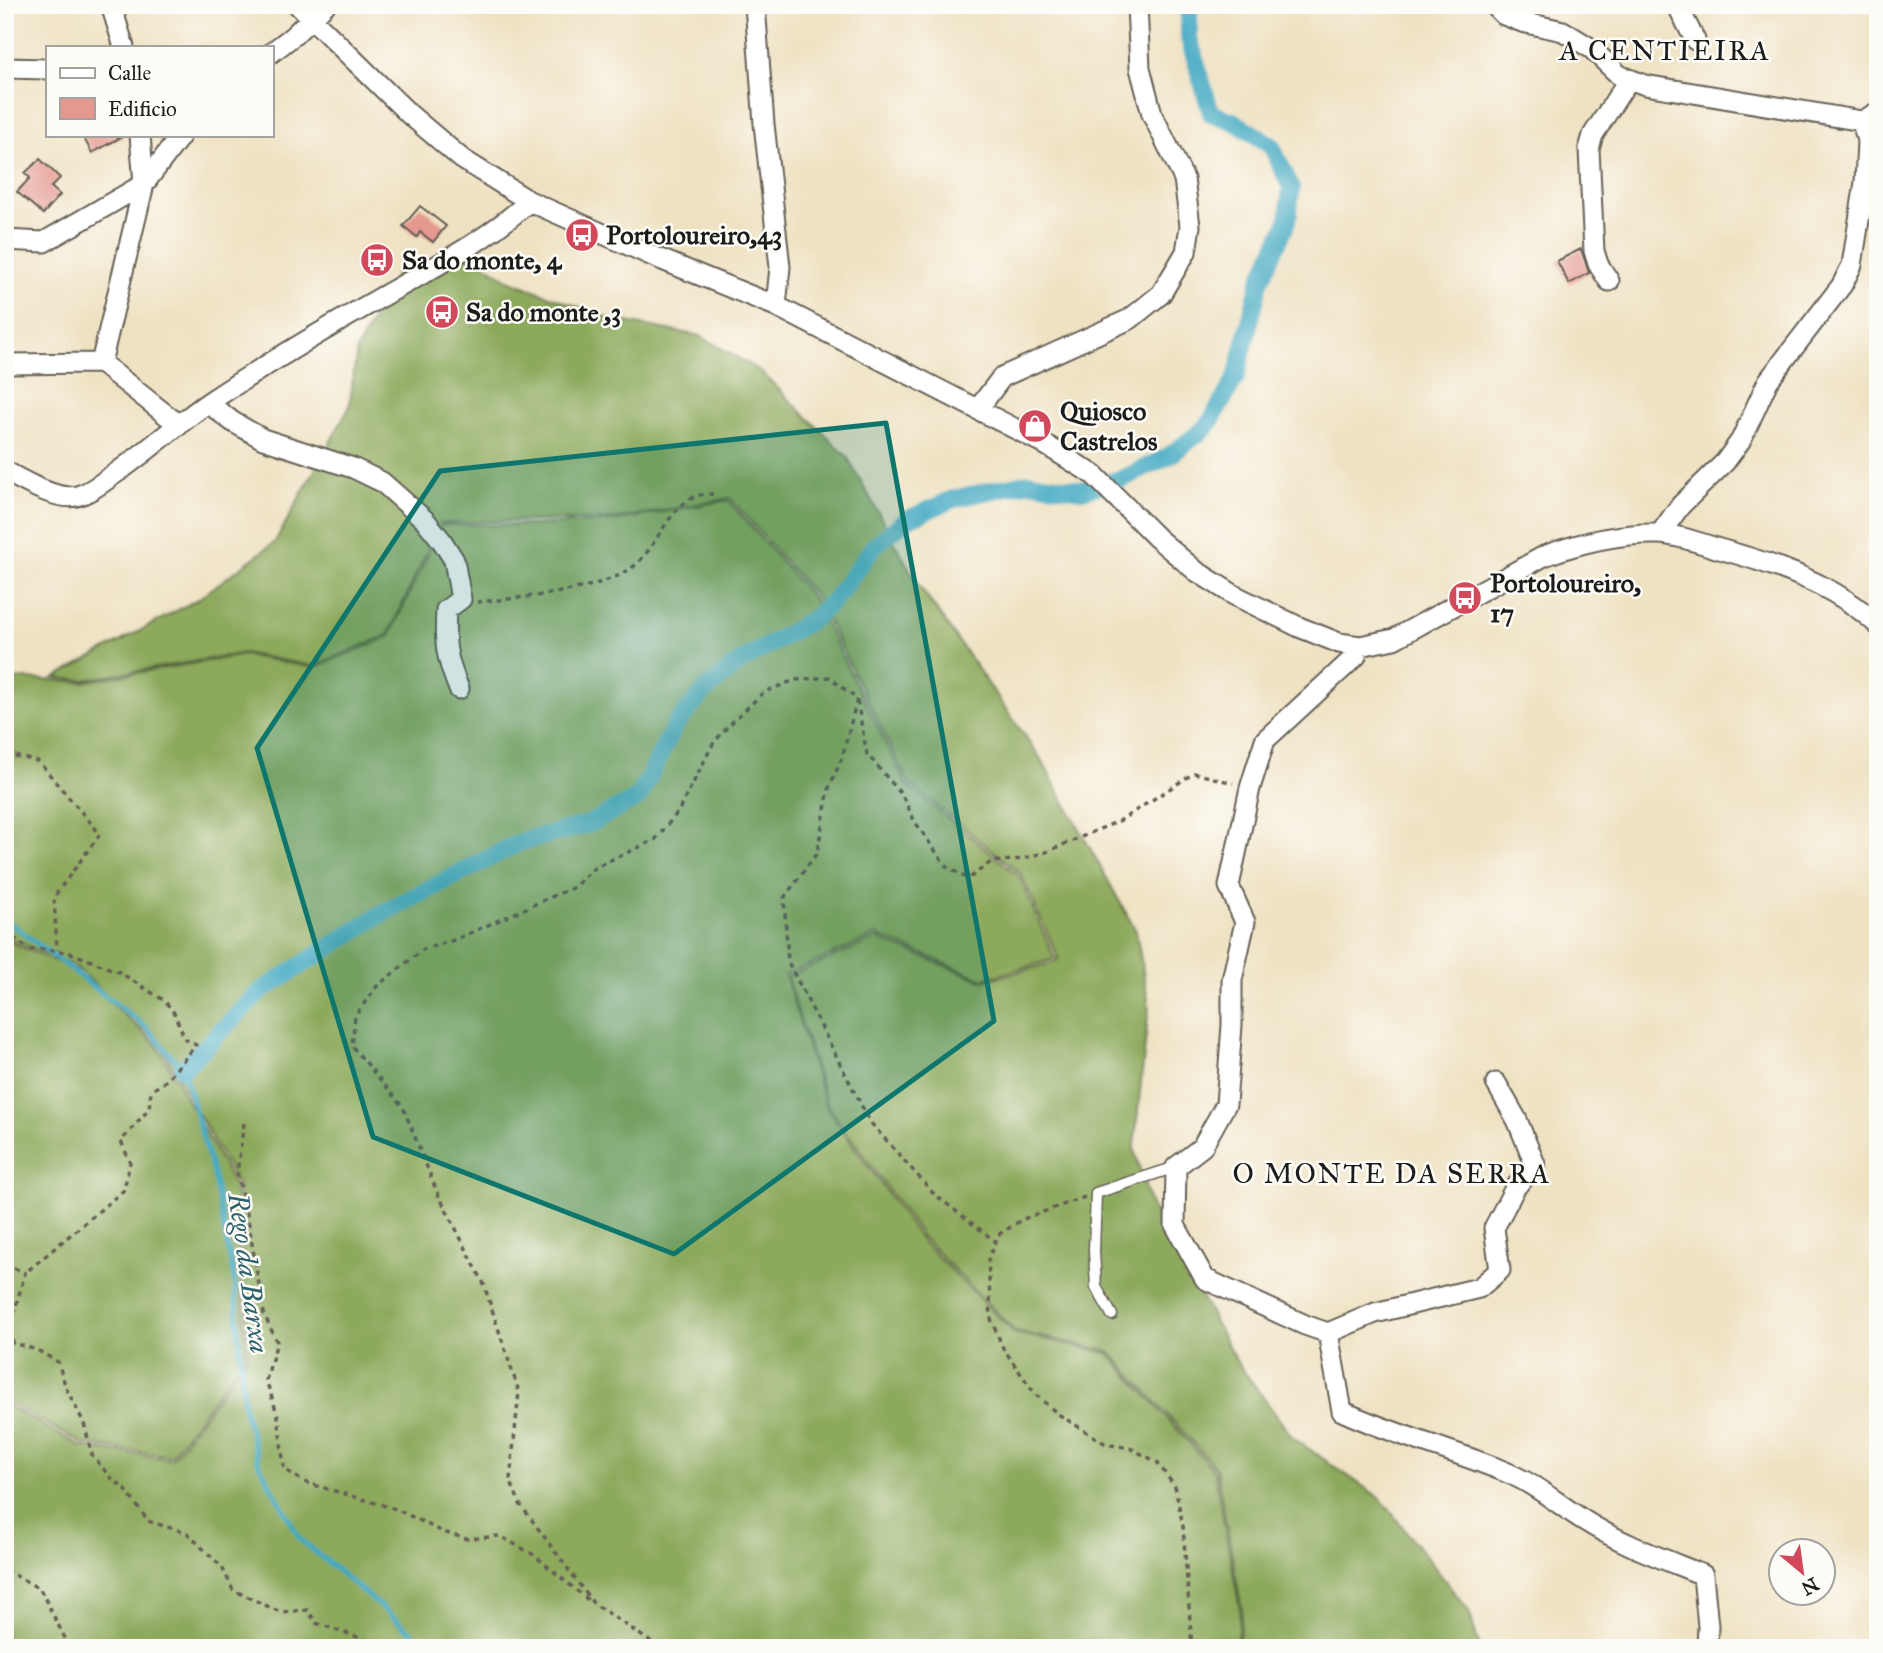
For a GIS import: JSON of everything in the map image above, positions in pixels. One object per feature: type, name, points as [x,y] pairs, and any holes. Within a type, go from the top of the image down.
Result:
[{"type":"street","points":[[111,5],[124,46]]},
{"type":"street","points":[[273,51],[293,36],[303,12],[325,5]]},
{"type":"street","points":[[755,5],[764,124],[780,267],[776,306]]},
{"type":"street","points":[[978,409],[1002,377],[1130,319],[1161,294],[1186,252],[1190,226],[1184,179],[1153,114],[1140,68],[1138,5]]},
{"type":"street","points":[[1494,5],[1504,15],[1522,22],[1563,31],[1592,49],[1619,75],[1645,85],[1870,117],[1865,182],[1852,265],[1842,285],[1768,381],[1741,440],[1725,462],[1680,506],[1660,534]]},
{"type":"street","points":[[1677,5],[1695,40]]},
{"type":"street","points":[[303,12],[409,114],[462,159],[529,201],[655,257],[776,306],[1041,442],[1094,475],[1157,538],[1196,571],[1234,595],[1299,627],[1339,642],[1360,646],[1394,639],[1544,556],[1621,535],[1660,534],[1730,552],[1811,580],[1837,593],[1878,625]]},
{"type":"street","points":[[5,68],[46,69]]},
{"type":"street","points":[[1609,281],[1598,264],[1594,251],[1589,149],[1593,135],[1629,79]]},
{"type":"street","points":[[101,363],[144,184],[140,136]]},
{"type":"street","points":[[5,240],[44,242],[144,184],[180,136]]},
{"type":"street","points":[[5,471],[64,496],[77,497],[93,489],[208,403],[322,332],[455,257],[511,219],[529,201]]},
{"type":"street","points":[[5,364],[101,363],[179,425]]},
{"type":"street","points":[[208,403],[233,422],[263,439],[353,468],[382,482],[425,520],[454,560],[461,599],[446,610],[444,639],[449,664],[459,689]]},
{"type":"street","points":[[1360,646],[1356,656],[1265,740],[1250,788],[1229,886],[1245,922],[1231,979],[1232,1025],[1226,1104],[1202,1147],[1176,1167],[1175,1225],[1205,1279],[1293,1320],[1328,1333],[1375,1313],[1479,1288],[1500,1270],[1494,1228],[1515,1188],[1535,1164],[1517,1121],[1496,1083]]},
{"type":"street","points":[[1328,1333],[1342,1411],[1381,1429],[1510,1474],[1548,1494],[1586,1522],[1703,1575],[1708,1626],[1707,1648]]},
{"type":"lane","points":[[1112,1315],[1096,1287],[1096,1193],[1176,1167]]},
{"type":"path","points":[[461,599],[475,602],[514,598],[591,585],[618,575],[642,558],[673,514],[687,501],[701,494],[712,494]]},
{"type":"path","points":[[593,1603],[520,1504],[510,1480],[519,1392],[483,1282],[437,1192],[403,1107],[352,1046],[355,1016],[377,986],[424,949],[454,940],[574,887],[595,867],[655,840],[678,812],[713,744],[728,726],[764,692],[795,680],[829,677],[857,699],[867,754],[902,795],[915,822],[946,866],[968,879],[991,862],[1022,859],[1046,852],[1121,820],[1194,774],[1250,788]]},
{"type":"path","points":[[857,699],[842,758],[830,788],[817,853],[784,898],[788,962],[870,1122],[934,1194],[995,1241]]},
{"type":"path","points":[[5,754],[38,761],[100,834],[54,897],[57,950]]},
{"type":"path","points":[[5,932],[31,950],[57,950],[91,959],[120,972],[165,1001],[174,1013],[185,1039],[196,1045],[167,1080],[151,1091],[149,1109],[121,1141],[130,1162],[124,1191],[25,1273],[11,1324],[13,1342],[37,1350],[58,1362],[66,1388],[85,1423],[92,1455],[110,1477],[125,1489],[148,1521],[187,1533],[222,1567],[233,1590],[280,1612],[307,1610],[316,1623],[390,1648]]},
{"type":"path","points":[[244,1123],[237,1173],[247,1214],[264,1314],[277,1342],[266,1380],[278,1416],[284,1469],[304,1482],[396,1509],[443,1532],[467,1539],[500,1536],[534,1555],[593,1603],[660,1648]]},
{"type":"path","points":[[1096,1193],[1023,1219],[998,1235],[988,1260],[991,1319],[1003,1348],[1035,1394],[1058,1414],[1106,1444],[1130,1448],[1157,1462],[1175,1487],[1183,1526],[1192,1648]]},
{"type":"path","points":[[5,1264],[25,1273]]},
{"type":"path","points":[[5,1573],[9,1572],[40,1589],[70,1648]]},
{"type":"highlighted area","points":[[886,423],[994,1021],[674,1254],[373,1137],[257,748],[440,471]]},
{"type":"green space","points":[[464,250],[508,280],[610,319],[700,336],[760,371],[847,456],[916,581],[1039,756],[1136,931],[1149,1006],[1134,1149],[1151,1206],[1237,1362],[1293,1438],[1380,1498],[1469,1611],[1480,1648],[1238,1648],[1242,1610],[1216,1468],[1109,1351],[1015,1331],[923,1238],[828,1106],[787,977],[876,938],[983,981],[1056,962],[1058,958],[1021,874],[908,782],[816,597],[730,498],[615,519],[440,523],[388,635],[313,666],[244,653],[83,680],[54,678],[198,599],[275,542],[349,408],[357,349],[396,274]]},
{"type":"green space","points":[[728,500],[813,598],[906,784],[1019,876],[1055,959],[983,979],[876,935],[785,975],[826,1107],[921,1240],[1014,1333],[1108,1353],[1214,1470],[1240,1610],[1236,1648],[5,1648],[5,1408],[8,1406],[82,1447],[172,1459],[249,1354],[238,1185],[159,1043],[75,966],[5,937],[5,678],[83,682],[244,655],[314,668],[389,637],[442,525],[535,525],[616,521]]},
{"type":"green space","points":[[5,940],[73,968],[157,1045],[235,1186],[246,1354],[171,1456],[83,1444],[9,1403],[5,1404]]},
{"type":"building","points":[[83,136],[123,136],[92,153]]},
{"type":"building","points":[[40,159],[60,178],[51,187],[60,195],[43,214],[17,192],[30,178],[25,173]]},
{"type":"building","points":[[420,206],[446,226],[433,242],[420,232],[417,237],[403,226]]},
{"type":"building","points":[[1581,249],[1589,273],[1569,284],[1557,261]]},
{"type":"waterway","points":[[183,1069],[261,991],[381,914],[520,842],[589,824],[639,797],[675,725],[707,689],[737,664],[813,619],[834,600],[874,546],[906,520],[953,499],[1030,482],[1082,490],[1124,478],[1169,456],[1207,427],[1236,378],[1260,281],[1288,221],[1291,187],[1271,145],[1233,121],[1211,113],[1189,38],[1189,5]]},
{"type":"waterway","name":"Rego da Barxa","points":[[5,919],[146,1027],[183,1069],[213,1173],[235,1284],[244,1409],[259,1464],[300,1539],[430,1648]]},
{"type":"place","name":"Portoloureiro,43","points":[[582,235]]},
{"type":"place","name":"Sa do monte, 4","points":[[377,260]]},
{"type":"place","name":"Sa do monte ,3","points":[[442,312]]},
{"type":"place","name":"Quiosco Castrelos","points":[[1035,426]]},
{"type":"place","name":"Portoloureiro, 17","points":[[1465,598]]},
{"type":"district","name":"A CENTIEIRA","points":[[1665,50]]},
{"type":"district","name":"O MONTE DA SERRA","points":[[1392,1173]]}]
